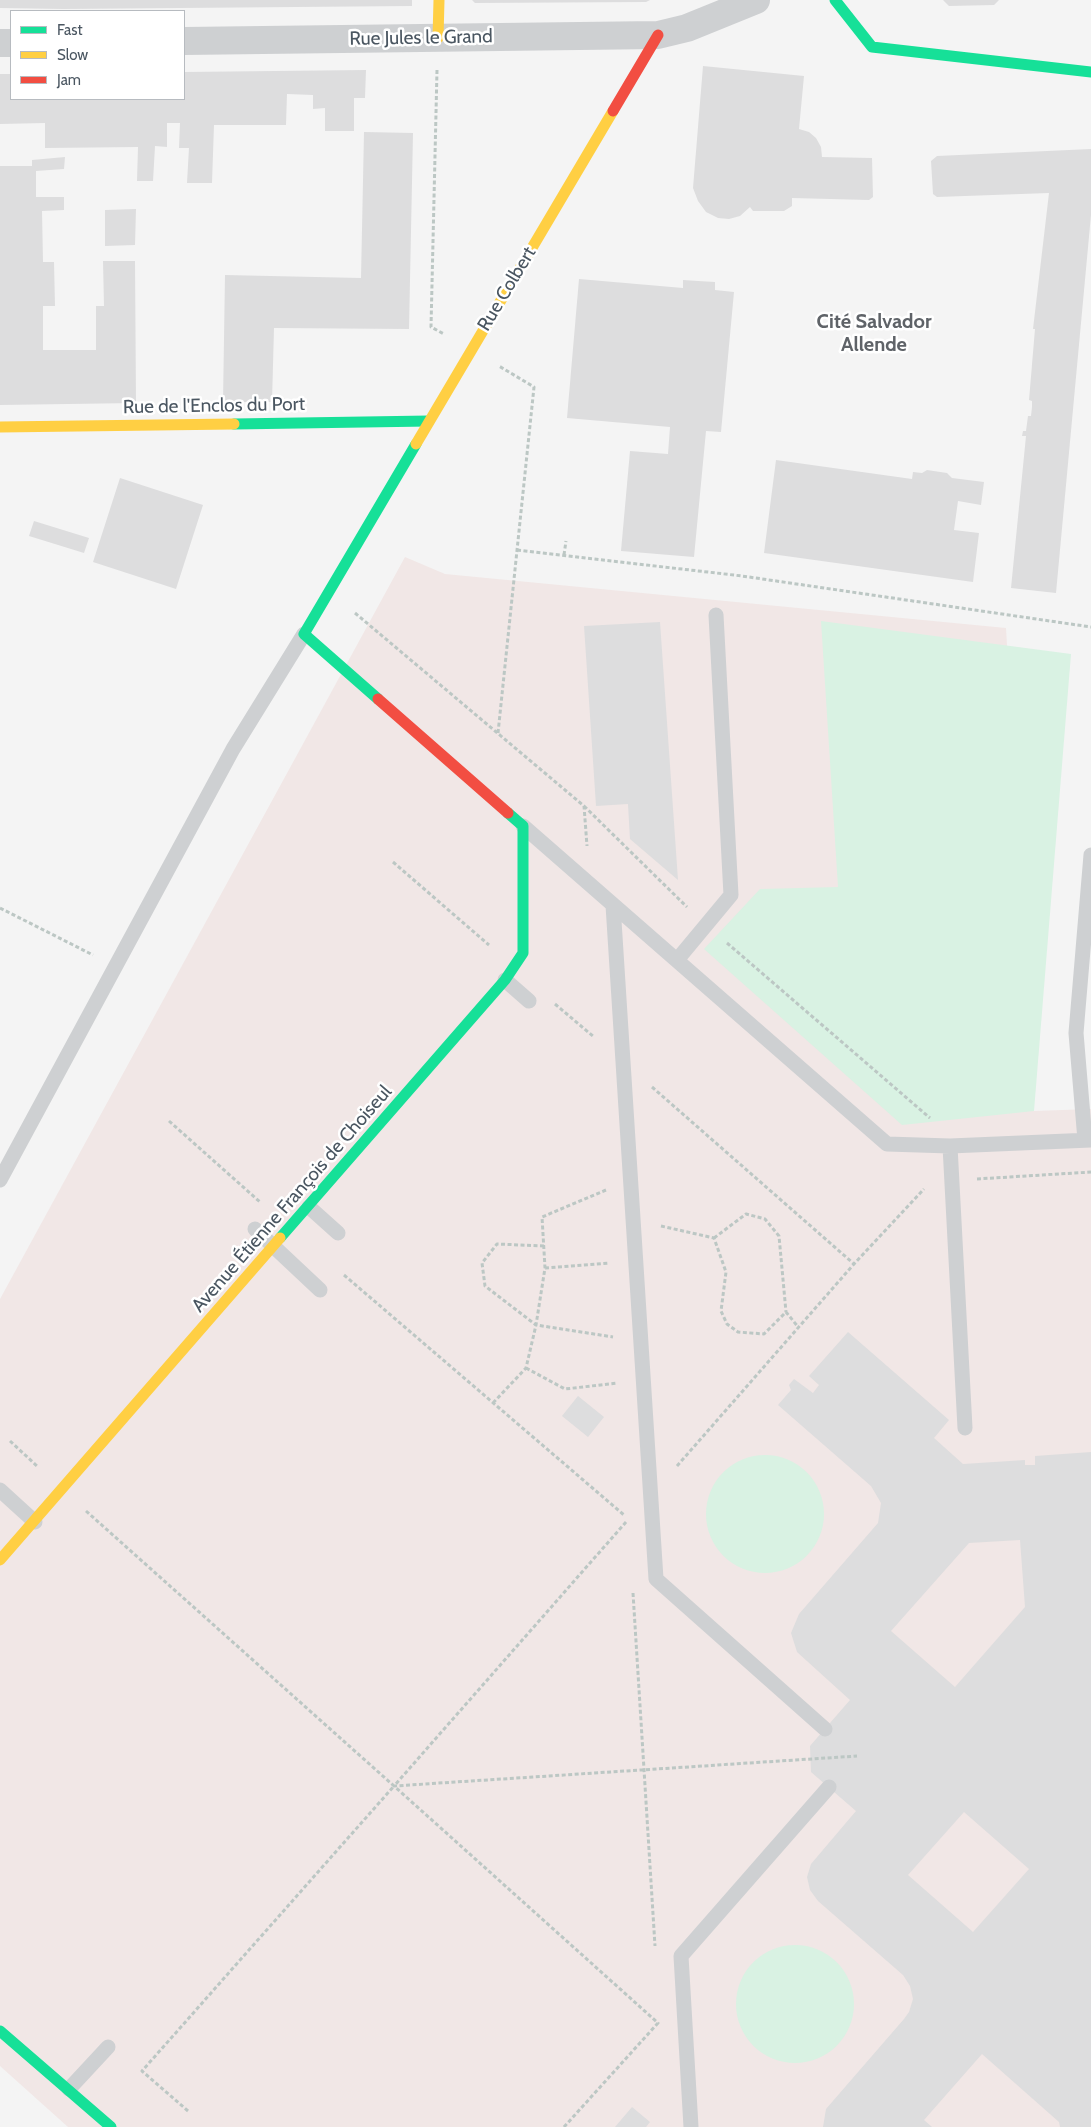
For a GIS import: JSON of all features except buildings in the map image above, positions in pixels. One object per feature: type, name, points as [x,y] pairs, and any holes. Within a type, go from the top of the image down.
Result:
[{"type":"street","points":[[438,38],[439,0]]},
{"type":"street","points":[[658,35],[687,28],[756,0]]},
{"type":"street","points":[[835,0],[872,46],[1091,72]]},
{"type":"street","name":"Rue Jules le Grand","points":[[185,41],[658,35]]},
{"type":"street","name":"Rue Colbert","points":[[304,634],[658,35]]},
{"type":"street","name":"Rue de l'Enclos du Port","points":[[0,426],[429,421]]},
{"type":"street","points":[[304,634],[523,826]]},
{"type":"street","name":"Avenue Étienne François de Choiseul","points":[[0,1560],[64,1490],[505,980],[523,953],[523,826]]},
{"type":"street","points":[[0,2031],[111,2127]]},
{"type":"lane","points":[[677,960],[731,895],[716,615]]},
{"type":"lane","points":[[0,1180],[233,749],[304,634]]},
{"type":"lane","points":[[523,826],[887,1144],[950,1146],[1088,1140],[1076,1032],[1091,855]]},
{"type":"lane","points":[[613,905],[656,1579],[825,1729]]},
{"type":"lane","points":[[505,980],[529,1001]]},
{"type":"lane","points":[[950,1146],[965,1428]]},
{"type":"lane","points":[[309,1207],[338,1233]]},
{"type":"lane","points":[[255,1229],[320,1290]]},
{"type":"lane","points":[[0,1490],[35,1522]]},
{"type":"lane","points":[[691,2127],[681,1956],[829,1788]]},
{"type":"lane","points":[[69,2089],[108,2047]]},
{"type":"path","points":[[564,555],[566,541]]},
{"type":"path","points":[[518,550],[742,576],[1091,627]]},
{"type":"path","points":[[355,613],[584,806],[706,925],[931,1119],[933,1146]]},
{"type":"path","points":[[584,806],[590,884]]},
{"type":"path","points":[[0,908],[116,966]]},
{"type":"path","points":[[597,1030],[597,1040]]},
{"type":"path","points":[[169,1121],[290,1229]]},
{"type":"path","points":[[650,1484],[661,1484],[931,1182],[1091,1172]]},
{"type":"path","points":[[606,1180],[608,1199]]},
{"type":"path","points":[[494,1403],[526,1368],[536,1325],[545,1268],[542,1217],[607,1190]]},
{"type":"path","points":[[633,1220],[714,1238],[746,1214],[765,1219],[779,1236],[786,1312],[799,1328]]},
{"type":"path","points":[[714,1238],[726,1272],[721,1311],[727,1324],[738,1332],[764,1334],[786,1312]]},
{"type":"path","points":[[544,1246],[497,1244],[482,1263],[485,1286],[536,1325],[617,1337]]},
{"type":"path","points":[[611,1254],[612,1272]]},
{"type":"path","points":[[545,1268],[612,1263]]},
{"type":"path","points":[[343,1274],[629,1519]]},
{"type":"path","points":[[526,1368],[565,1389],[620,1382],[620,1392]]},
{"type":"path","points":[[10,1441],[658,2023]]},
{"type":"path","points":[[628,1510],[629,1528]]},
{"type":"path","points":[[188,2111],[142,2071],[629,1519]]},
{"type":"path","points":[[633,1592],[655,1948]]},
{"type":"path","points":[[394,1786],[857,1756]]},
{"type":"path","points":[[658,2014],[658,2032]]},
{"type":"path","points":[[564,2127],[658,2023]]},
{"type":"shaded area","points":[[405,557],[445,574],[1006,628],[1034,1111],[1091,1109],[1091,2127],[68,2127],[0,2066],[0,1299]]},
{"type":"green space","points":[[821,621],[1071,654],[1034,1111],[902,1125],[704,949],[760,889],[838,887]]},
{"type":"green space","points":[[765,1455],[787,1460],[807,1472],[819,1492],[824,1514],[819,1536],[807,1556],[787,1568],[765,1573],[743,1568],[723,1556],[711,1536],[706,1514],[711,1492],[723,1472],[743,1460]]},
{"type":"green space","points":[[795,1945],[817,1950],[837,1962],[849,1982],[854,2004],[849,2026],[837,2046],[817,2058],[795,2063],[773,2058],[753,2046],[741,2026],[736,2004],[741,1982],[753,1962],[773,1950]]},
{"type":"traffic: fast","points":[[835,0],[872,47],[1091,72]]},
{"type":"traffic: fast","points":[[234,424],[429,421]]},
{"type":"traffic: fast","points":[[378,699],[304,634],[416,444]]},
{"type":"traffic: fast","points":[[280,1238],[505,980],[523,953],[523,826],[508,813]]},
{"type":"traffic: fast","points":[[0,2031],[111,2127]]},
{"type":"traffic: slow","points":[[438,38],[439,0]]},
{"type":"traffic: slow","points":[[416,444],[613,111]]},
{"type":"traffic: slow","points":[[0,427],[234,424]]},
{"type":"traffic: slow","points":[[0,1560],[280,1238]]},
{"type":"traffic: jam","points":[[613,111],[658,35]]},
{"type":"traffic: jam","points":[[378,699],[508,813]]},
{"type":"district","name":"Cité Salvador Allende","points":[[874,334]]}]
